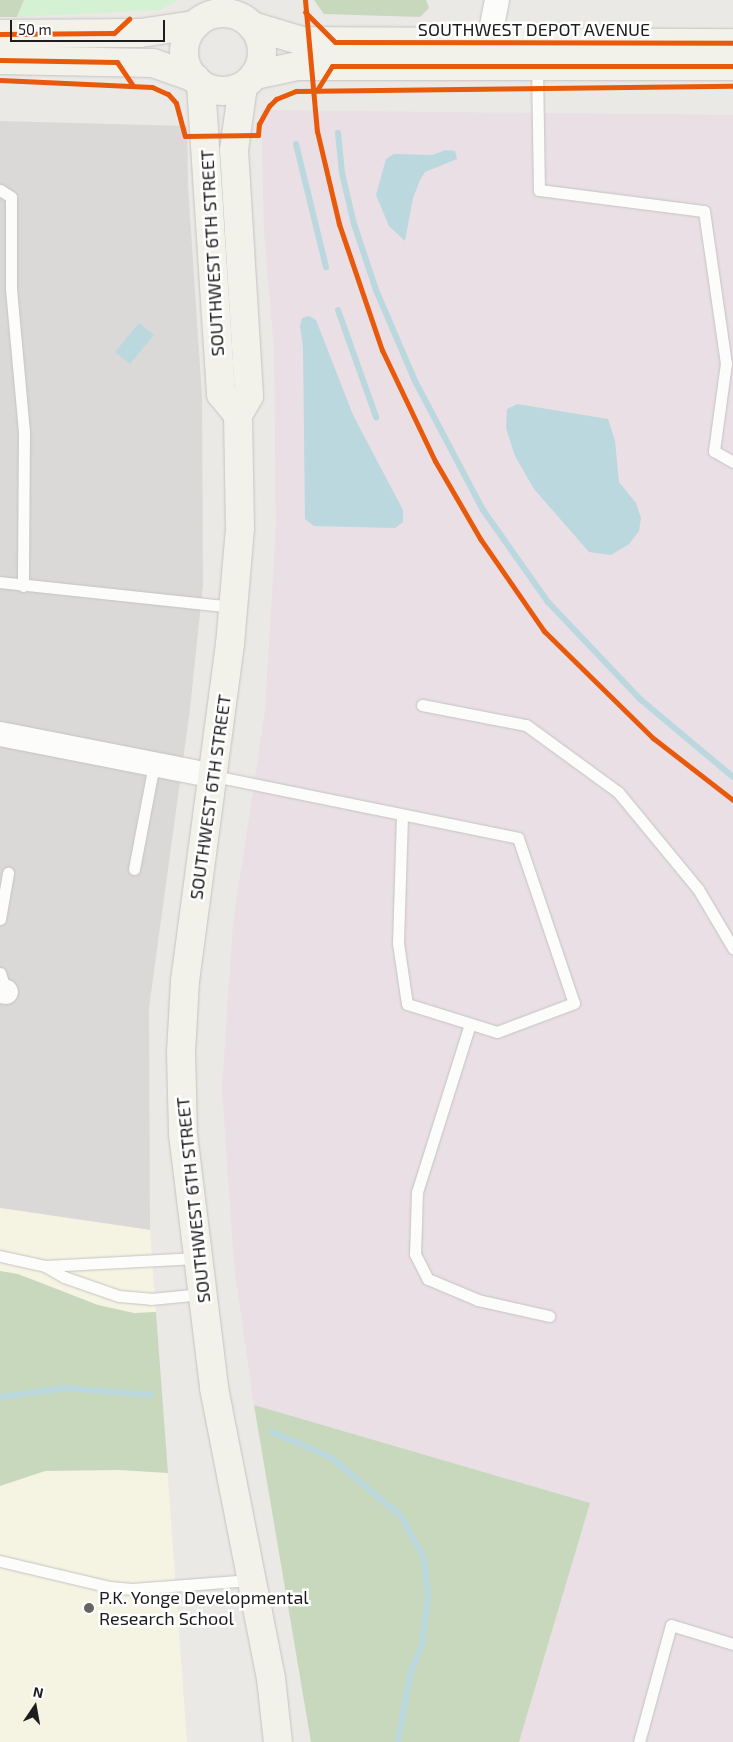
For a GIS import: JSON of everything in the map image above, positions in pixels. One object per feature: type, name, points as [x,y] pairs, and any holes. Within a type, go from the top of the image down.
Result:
[{"type":"street","points":[[486,55],[496,0]]},
{"type":"street","points":[[198,81],[185,60],[185,48],[203,14]]},
{"type":"street","name":"SOUTHWEST DEPOT AVENUE","points":[[0,34],[140,33],[203,14],[224,14],[249,16],[302,41],[486,55]]},
{"type":"street","points":[[249,16],[258,34],[262,55],[249,80]]},
{"type":"street","name":"SOUTHWEST DEPOT AVENUE","points":[[0,60],[153,63],[222,91],[249,80],[297,66],[486,55],[731,49]]},
{"type":"street","name":"SOUTHWEST 6TH STREET","points":[[249,80],[236,121],[234,150],[250,396],[238,415],[240,528],[214,776],[185,981],[181,1052],[183,1134],[214,1388],[271,1678],[278,1742]]},
{"type":"street","name":"SOUTHWEST 6TH STREET","points":[[198,81],[221,394],[238,415]]},
{"type":"street","points":[[0,734],[214,776]]},
{"type":"lane","points":[[537,54],[540,190],[704,211],[726,363],[714,451],[733,462]]},
{"type":"lane","points":[[0,190],[11,197],[11,289],[24,432],[23,586]]},
{"type":"lane","points":[[0,582],[23,586],[233,606]]},
{"type":"lane","points":[[422,705],[526,725],[618,792],[698,889],[733,948]]},
{"type":"lane","points":[[134,870],[154,764]]},
{"type":"lane","points":[[214,776],[402,816],[518,838],[574,1003],[497,1032],[407,1004],[398,943],[402,816]]},
{"type":"lane","points":[[0,919],[8,872]]},
{"type":"lane","points":[[470,1024],[417,1192],[416,1254],[428,1279],[478,1300],[549,1316]]},
{"type":"lane","points":[[0,1256],[45,1266],[197,1258]]},
{"type":"lane","points":[[45,1266],[64,1277],[119,1296],[151,1299],[202,1294]]},
{"type":"lane","points":[[0,1561],[110,1587],[132,1589],[252,1580]]},
{"type":"lane","points":[[639,1742],[671,1626],[733,1644]]},
{"type":"shaded area","points":[[261,110],[733,115],[733,1742],[519,1742],[590,1503],[254,1405],[234,1265],[222,1088],[233,924],[265,711],[276,526],[274,350],[264,231]]},
{"type":"shaded area","points":[[0,121],[187,126],[188,185],[202,397],[203,584],[190,709],[149,1008],[150,1230],[0,1208]]},
{"type":"shaded area","name":"P.K. Yonge Developmental Research School","points":[[0,1208],[150,1230],[187,1742],[0,1742]]},
{"type":"green space","points":[[0,0],[24,0],[17,17],[0,17]]},
{"type":"green space","points":[[24,0],[178,0],[160,10],[17,17]]},
{"type":"green space","points":[[314,0],[426,0],[429,8],[420,17],[324,14]]},
{"type":"green space","points":[[0,1271],[18,1274],[98,1305],[134,1313],[156,1312],[168,1473],[119,1470],[45,1471],[0,1486]]},
{"type":"green space","points":[[254,1405],[590,1503],[519,1742],[311,1742]]},
{"type":"water","points":[[446,150],[455,151],[457,159],[425,172],[413,198],[405,241],[389,226],[376,195],[386,159],[394,154],[432,155]]},
{"type":"water","points":[[309,316],[316,320],[353,415],[403,510],[403,522],[395,528],[314,526],[305,519],[303,347],[300,326],[302,318]]},
{"type":"water","points":[[139,323],[154,335],[130,364],[115,352]]},
{"type":"water","points":[[517,404],[608,419],[615,441],[619,482],[636,503],[641,518],[639,531],[629,544],[611,555],[589,552],[534,489],[515,456],[506,428],[507,409]]},
{"type":"waterway","points":[[338,133],[342,173],[354,224],[376,290],[415,381],[483,510],[548,602],[640,699],[733,777]]},
{"type":"waterway","points":[[296,144],[326,267]]},
{"type":"waterway","points":[[338,310],[376,417]]},
{"type":"waterway","points":[[0,1397],[65,1388],[151,1395]]},
{"type":"waterway","points":[[272,1432],[330,1457],[401,1516],[424,1558],[428,1596],[422,1645],[410,1675],[398,1742]]},
{"type":"cycle path","points":[[305,0],[317,131],[339,224],[382,350],[435,461],[481,540],[544,631],[653,738],[733,800]]},
{"type":"cycle path","points":[[305,12],[335,42],[733,43]]},
{"type":"cycle path","points":[[0,34],[114,33],[129,19]]},
{"type":"cycle path","points":[[0,60],[117,62],[132,84]]},
{"type":"cycle path","points":[[317,90],[332,66],[733,66]]},
{"type":"cycle path","points":[[0,80],[152,87],[168,94],[176,103],[185,136],[258,135],[259,124],[269,106],[276,99],[296,91],[733,86]]},
{"type":"place","name":"P.K. Yonge Developmental Research School","points":[[89,1608]]}]
